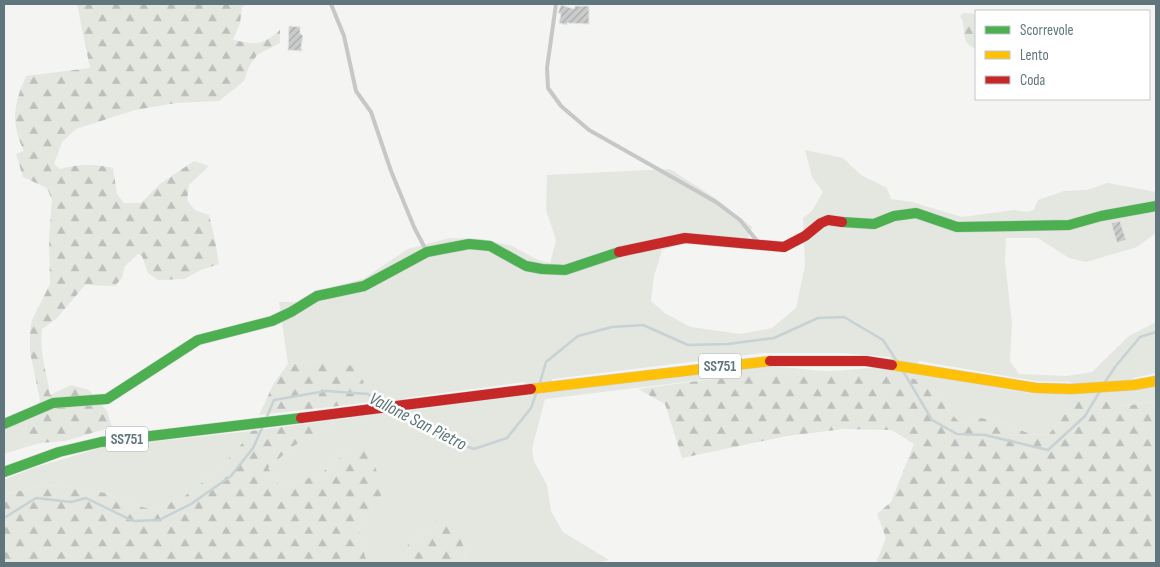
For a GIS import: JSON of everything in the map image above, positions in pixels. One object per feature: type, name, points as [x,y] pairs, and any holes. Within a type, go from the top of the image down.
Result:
[{"type":"street","points":[[4,424],[53,403],[108,399],[198,340],[272,321],[317,296],[364,286],[427,252],[469,244],[490,246],[526,266],[565,270],[607,254],[686,238],[784,247],[805,236],[820,223],[828,220],[853,224],[874,224],[894,216],[916,213],[957,227],[1040,226],[1069,224],[1156,206]]},
{"type":"street","name":"SS751","points":[[4,472],[59,452],[101,442],[763,360],[842,360],[889,364],[1036,388],[1072,389],[1134,385],[1156,381]]},
{"type":"lane","points":[[330,4],[344,36],[356,91],[371,112],[391,171],[414,227],[427,252]]},
{"type":"lane","points":[[556,4],[547,68],[548,88],[561,106],[589,130],[716,202],[740,220],[760,244]]},
{"type":"green space","points":[[77,4],[246,4],[242,7],[240,23],[233,40],[248,43],[263,42],[280,30],[280,43],[257,55],[249,66],[244,81],[219,101],[176,103],[135,110],[76,129],[62,142],[54,164],[60,169],[86,165],[113,168],[117,194],[124,203],[141,203],[160,184],[194,161],[209,166],[189,185],[187,200],[195,210],[209,215],[219,264],[201,270],[184,279],[158,280],[148,273],[142,256],[138,254],[125,266],[122,278],[115,286],[85,285],[57,318],[42,329],[42,347],[50,395],[71,385],[89,390],[107,411],[112,427],[65,441],[40,443],[26,447],[24,436],[28,417],[36,413],[40,400],[30,352],[30,332],[32,320],[50,284],[49,238],[52,200],[47,188],[23,177],[16,154],[24,151],[15,122],[16,104],[26,76],[90,68]]},
{"type":"green space","points":[[964,13],[975,14],[974,48],[969,45],[965,38],[960,16]]},
{"type":"green space","points":[[805,150],[843,158],[861,175],[887,188],[891,199],[912,202],[962,217],[1014,210],[1027,212],[1034,210],[1038,200],[1064,191],[1087,190],[1108,183],[1156,192],[1156,233],[1137,247],[1086,262],[1069,258],[1038,238],[1006,238],[1005,262],[1012,324],[1010,361],[1019,374],[1067,376],[1092,372],[1129,336],[1156,322],[1156,373],[1133,378],[1135,390],[1156,386],[1156,402],[1067,411],[1049,434],[1032,435],[1007,424],[981,418],[961,424],[946,408],[927,381],[786,372],[743,375],[545,399],[532,449],[534,461],[547,485],[551,511],[563,532],[609,560],[597,563],[466,562],[464,549],[428,527],[421,537],[408,544],[404,563],[370,563],[365,557],[359,526],[384,491],[350,449],[324,471],[304,480],[279,485],[268,468],[295,445],[328,428],[335,420],[371,415],[369,402],[347,405],[350,401],[319,361],[288,364],[279,302],[298,302],[332,287],[363,279],[408,249],[450,238],[482,239],[512,246],[538,260],[550,263],[556,240],[546,210],[547,175],[670,169],[715,198],[752,227],[744,249],[685,243],[662,250],[654,276],[651,301],[666,314],[691,327],[740,334],[772,328],[796,308],[805,266],[803,218],[812,211],[823,192],[812,177]],"holes":[[[763,353],[843,353],[890,357],[888,369],[873,368],[830,371],[763,367],[553,392],[552,379]],[[919,361],[1036,381],[1071,382],[1071,394],[1035,394],[916,374]],[[525,382],[527,395],[407,411],[405,398]]]},
{"type":"green space","points":[[319,361],[353,366],[364,382],[347,405],[259,415],[274,383],[288,364]]},
{"type":"green space","points":[[786,372],[822,374],[872,373],[928,381],[946,408],[961,424],[981,418],[1007,424],[1032,435],[1049,434],[1067,411],[1080,400],[1116,399],[1122,406],[1156,402],[1156,563],[876,563],[886,538],[877,514],[891,502],[914,444],[892,430],[844,429],[787,436],[682,458],[665,404],[638,389],[743,375]]},
{"type":"green space","points":[[28,417],[24,436],[26,447],[4,454],[4,425]]},
{"type":"green space","points":[[335,420],[328,428],[295,445],[268,468],[279,485],[304,480],[324,471],[350,449],[369,450],[384,491],[359,526],[365,557],[370,563],[4,563],[4,495],[54,485],[106,493],[131,504],[154,510],[185,496],[219,469],[248,437],[251,431]]},
{"type":"green space","points":[[251,431],[249,437],[219,469],[185,496],[154,510],[131,504],[106,493],[54,485],[4,495],[4,480],[30,469],[103,447]]},
{"type":"green space","points":[[444,515],[456,524],[464,549],[466,563],[404,563],[408,544],[421,537],[428,527]]},
{"type":"building","points":[[561,5],[574,9],[575,6],[589,6],[589,24],[567,23],[567,25],[559,23],[561,14],[558,13]]},
{"type":"building","points":[[289,26],[300,27],[300,33],[303,36],[302,51],[288,50]]},
{"type":"building","points":[[1120,221],[1126,240],[1117,243],[1111,223]]},
{"type":"waterway","name":"Vallone San Pietro","points":[[539,386],[546,362],[578,336],[612,327],[643,325],[688,345],[728,344],[774,338],[818,318],[844,317],[883,340],[898,363]]},
{"type":"waterway","name":"Vallone San Pietro","points":[[1105,382],[1140,337],[1156,332]]},
{"type":"waterway","name":"Vallone San Pietro","points":[[903,371],[932,420],[957,434],[985,435],[1048,450],[1085,416],[1100,391]]},
{"type":"waterway","name":"Vallone San Pietro","points":[[266,419],[274,400],[326,391],[368,394],[382,403]]},
{"type":"waterway","name":"Vallone San Pietro","points":[[395,411],[439,436],[474,449],[507,438],[531,408],[537,391]]},
{"type":"waterway","name":"Vallone San Pietro","points":[[4,518],[36,498],[71,502],[86,498],[133,521],[159,520],[191,504],[231,476],[253,448],[263,426]]},
{"type":"traffic: fast","points":[[842,222],[874,224],[894,216],[916,213],[957,227],[1069,225],[1101,216],[1156,206]]},
{"type":"traffic: fast","points":[[4,424],[53,403],[107,399],[198,340],[272,321],[317,296],[364,286],[427,252],[469,244],[490,246],[526,266],[565,270],[619,252]]},
{"type":"traffic: fast","points":[[4,472],[59,452],[101,442],[301,418]]},
{"type":"traffic: slow","points":[[531,389],[770,361]]},
{"type":"traffic: slow","points":[[892,365],[1036,388],[1072,389],[1134,385],[1156,381]]},
{"type":"traffic: jam","points":[[619,252],[685,238],[784,247],[805,236],[821,223],[828,220],[842,222]]},
{"type":"traffic: jam","points":[[770,361],[866,361],[892,365]]},
{"type":"traffic: jam","points":[[301,418],[531,389]]}]
